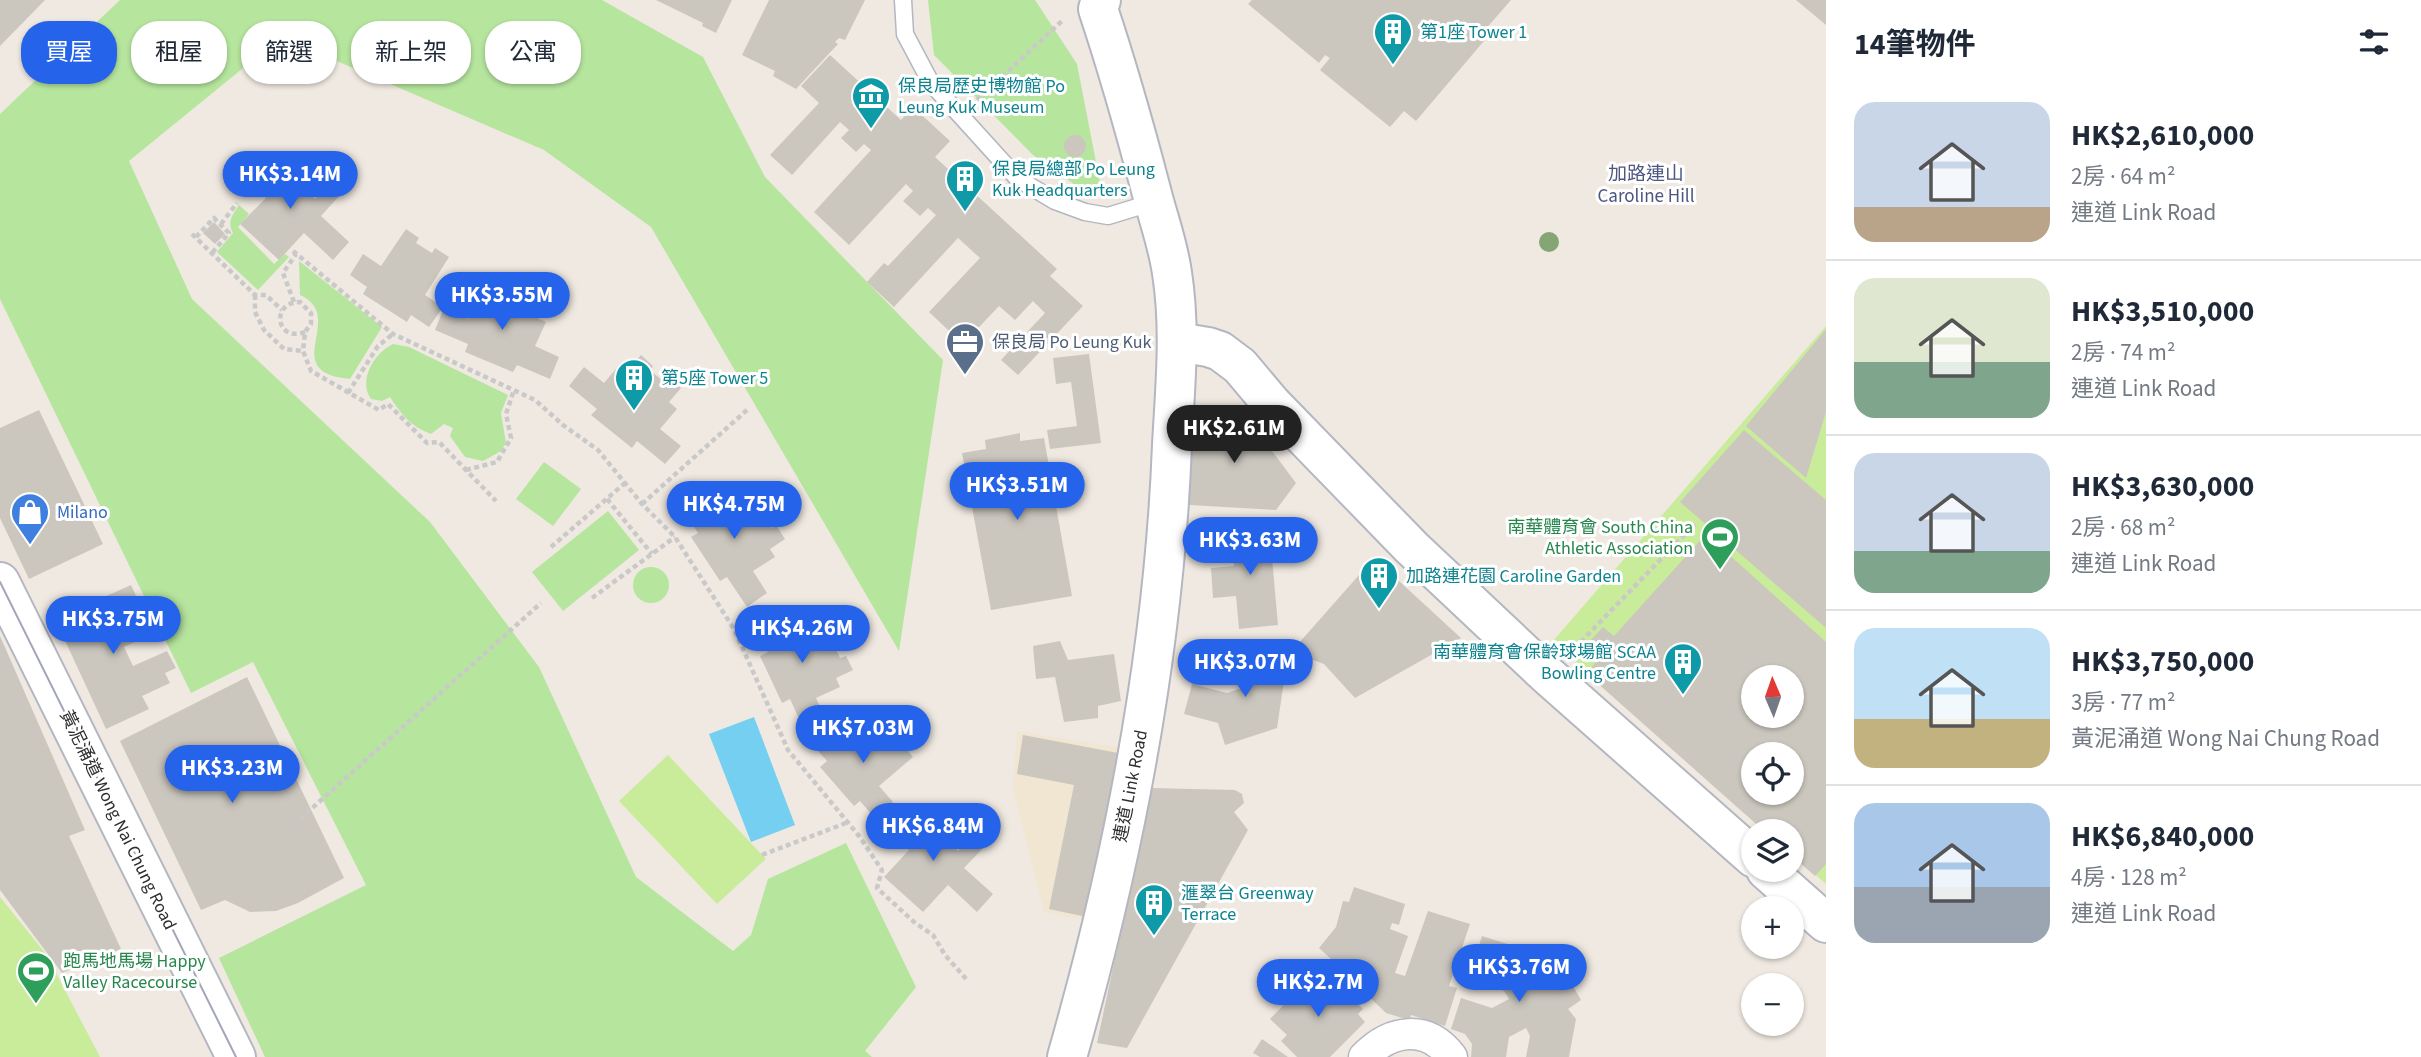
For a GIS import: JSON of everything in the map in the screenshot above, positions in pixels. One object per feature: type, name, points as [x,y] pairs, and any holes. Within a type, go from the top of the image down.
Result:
[{"type":"street","name":"連道 Link Road","points":[[1067,1057],[1097,951],[1138,749],[1157,631],[1169,524],[1177,342],[1172,275],[1166,240],[1123,83],[1096,6]]},
{"type":"street","points":[[1177,342],[1220,351],[1240,366],[1272,404],[1412,548],[1546,674],[1741,846]]},
{"type":"street","name":"黃泥涌道 Wong Nai Chung Road","points":[[1,588],[227,1049]]},
{"type":"street","points":[[1780,882],[1826,923]]},
{"type":"street","points":[[1364,1057],[1383,1041],[1398,1035],[1414,1034],[1430,1038],[1444,1047],[1452,1057]]},
{"type":"lane","points":[[903,0],[905,34],[931,83],[1018,179],[1055,201],[1084,212],[1108,216],[1154,202]]},
{"type":"path","points":[[961,115],[1096,6]]},
{"type":"path","points":[[221,224],[237,203]]},
{"type":"path","points":[[212,253],[229,233],[214,218],[194,235],[212,253],[255,295],[256,312],[264,330],[284,349],[303,351]]},
{"type":"path","points":[[294,302],[283,274],[294,252],[393,334],[535,400],[563,425],[598,450],[642,504],[675,537],[734,629],[788,750],[859,836],[882,870],[877,888],[914,922],[933,935],[945,955],[968,980]]},
{"type":"path","points":[[255,295],[265,295],[282,310]]},
{"type":"path","points":[[294,302],[304,305],[312,313],[311,324],[304,332],[294,335],[285,330],[280,320],[282,310],[294,302]]},
{"type":"path","points":[[304,332],[303,351],[311,371],[379,410],[388,404],[427,443],[439,442],[496,501]]},
{"type":"path","points":[[348,393],[378,345],[393,334]]},
{"type":"path","points":[[466,470],[497,462],[511,438],[506,414],[514,390]]},
{"type":"path","points":[[642,504],[747,410]]},
{"type":"path","points":[[551,547],[625,483]]},
{"type":"path","points":[[607,499],[652,554]]},
{"type":"path","points":[[1564,660],[1695,524]]},
{"type":"path","points":[[592,598],[675,537]]},
{"type":"path","points":[[300,819],[541,603]]},
{"type":"path","points":[[762,855],[846,823]]},
{"type":"shaded area","points":[[1017,731],[1120,748],[1086,921],[1044,912],[1013,789]]},
{"type":"green space","points":[[120,0],[602,0],[703,57],[765,177],[943,360],[899,651],[651,227],[544,150],[390,84],[471,84],[471,21],[351,21],[351,67],[337,61],[337,21],[241,21],[241,70],[227,81],[227,21],[131,21],[131,84],[223,84],[129,161],[192,299],[430,522],[539,667],[636,877],[733,951],[751,935],[768,879],[846,843],[916,987],[865,1051],[872,1057],[265,1057],[219,958],[366,885],[253,662],[191,693],[0,299],[0,114],[32,84],[117,84],[117,21],[98,21]]},
{"type":"green space","points":[[928,0],[1035,0],[1077,64],[1103,198],[1089,195],[1033,155],[934,55]]},
{"type":"green space","points":[[239,205],[249,214],[238,227],[274,264],[285,254],[289,257],[258,290],[217,252],[233,233],[230,222]]},
{"type":"green space","points":[[299,261],[382,327],[350,379],[330,375],[318,367],[315,358],[317,313],[312,303],[300,295]]},
{"type":"green space","name":"南華體育會 South China Athletic Association","points":[[1826,326],[1826,884],[1804,865],[1804,819],[1753,819],[1553,641]]},
{"type":"green space","points":[[393,344],[409,347],[508,395],[501,413],[506,443],[501,451],[483,461],[465,457],[450,436],[453,428],[444,424],[431,434],[407,419],[390,397],[382,401],[371,399],[366,384],[370,368],[374,360]]},
{"type":"green space","points":[[544,462],[581,489],[553,526],[516,499]]},
{"type":"green space","points":[[608,511],[639,550],[563,611],[532,572]]},
{"type":"green space","points":[[651,567],[664,572],[669,585],[664,598],[651,603],[638,598],[633,585],[638,572]]},
{"type":"green space","points":[[668,755],[766,859],[717,904],[619,801]]},
{"type":"green space","name":"跑馬地馬場 Happy Valley Racecourse","points":[[0,897],[46,954],[100,1057],[0,1057]]},
{"type":"water","points":[[754,717],[795,825],[751,842],[709,734]]},
{"type":"building","points":[[0,0],[45,0],[24,21],[21,21],[21,25],[0,46]]},
{"type":"building","points":[[656,0],[732,0],[716,33],[702,26],[703,23]]},
{"type":"building","points":[[769,0],[865,0],[845,40],[839,38],[835,42],[838,44],[796,89],[773,76],[775,71],[742,55]]},
{"type":"building","name":"第1座 Tower 1","points":[[1252,0],[1511,0],[1484,31],[1489,35],[1416,121],[1404,111],[1390,127],[1320,70],[1330,58],[1325,55],[1319,63],[1248,4]]},
{"type":"building","points":[[1796,0],[1826,0],[1826,25]]},
{"type":"building","name":"保良局總部 Po Leung Kuk Headquarters","points":[[830,55],[901,120],[913,107],[950,141],[935,157],[1057,269],[1050,276],[1083,306],[1018,375],[1001,360],[1045,313],[1033,301],[1015,320],[999,306],[963,344],[929,312],[980,258],[958,238],[894,307],[867,282],[884,263],[888,266],[936,215],[928,208],[920,216],[903,201],[913,191],[906,184],[849,245],[814,212],[871,150],[864,144],[856,152],[841,138],[849,130],[840,122],[792,175],[770,155],[819,103],[801,86]]},
{"type":"building","points":[[1075,135],[1085,142],[1086,146],[1079,156],[1075,157],[1065,150],[1064,146],[1071,136]]},
{"type":"building","points":[[254,155],[282,180],[302,160],[314,171],[300,186],[315,199],[328,184],[340,195],[321,216],[349,242],[333,260],[304,233],[279,260],[240,224],[266,198],[238,172]]},
{"type":"building","points":[[214,222],[225,234],[215,244],[203,233]]},
{"type":"building","points":[[406,229],[419,238],[416,243],[432,253],[435,248],[449,257],[425,295],[443,307],[429,327],[411,315],[407,322],[363,294],[367,287],[350,275],[363,254],[381,266]]},
{"type":"building","points":[[496,281],[511,287],[508,293],[526,301],[528,295],[544,302],[537,318],[546,322],[535,346],[559,357],[550,379],[517,365],[513,372],[465,352],[468,344],[435,330],[444,308],[469,319],[480,294],[489,298]]},
{"type":"building","points":[[1826,329],[1826,412],[1806,478],[1746,426]]},
{"type":"building","points":[[1089,354],[1101,443],[1050,449],[1047,430],[1077,426],[1071,382],[1056,384],[1053,358]]},
{"type":"building","name":"第5座 Tower 5","points":[[641,355],[653,366],[650,370],[664,382],[668,378],[681,388],[669,402],[677,409],[660,429],[681,446],[665,464],[637,441],[632,448],[591,415],[597,409],[569,386],[584,367],[604,383],[621,363],[629,369]]},
{"type":"building","points":[[39,410],[103,544],[29,579],[0,518],[0,428]]},
{"type":"building","points":[[1242,411],[1296,483],[1276,510],[1189,505],[1191,413]]},
{"type":"building","points":[[1744,430],[1826,500],[1826,628],[1680,502]]},
{"type":"building","points":[[1020,433],[1020,441],[1044,438],[1072,596],[991,610],[962,453],[986,449],[985,440]]},
{"type":"building","points":[[699,489],[714,512],[736,497],[741,506],[757,495],[765,509],[760,513],[771,528],[776,525],[785,539],[770,549],[775,557],[753,571],[767,593],[747,607],[727,577],[720,581],[691,537],[698,533],[679,503]]},
{"type":"building","points":[[1269,524],[1278,625],[1239,629],[1236,596],[1213,598],[1211,568],[1234,566],[1230,528]]},
{"type":"building","name":"南華體育會保齡球場館 SCAA Bowling Centre","points":[[1706,534],[1826,642],[1826,864],[1815,876],[1804,866],[1804,819],[1750,819],[1586,673],[1601,657],[1587,644],[1603,627],[1614,636]]},
{"type":"building","points":[[1374,558],[1461,638],[1355,698],[1324,664],[1291,652]]},
{"type":"building","points":[[131,585],[143,611],[134,615],[144,638],[124,647],[133,666],[167,651],[176,668],[165,673],[170,683],[142,696],[149,709],[106,729],[55,619]]},
{"type":"building","points":[[775,609],[786,633],[810,622],[814,631],[831,623],[838,638],[832,641],[840,658],[846,656],[853,670],[836,678],[840,687],[816,698],[827,722],[805,732],[790,699],[782,703],[760,656],[768,652],[753,620]]},
{"type":"building","points":[[0,636],[85,830],[69,836],[121,949],[62,973],[0,890]]},
{"type":"building","points":[[1060,641],[1068,660],[1114,654],[1121,701],[1098,706],[1098,718],[1064,722],[1055,677],[1036,679],[1033,646]]},
{"type":"building","points":[[1250,648],[1288,654],[1277,728],[1225,745],[1218,723],[1184,714],[1192,684],[1227,693],[1244,687]]},
{"type":"building","points":[[247,677],[344,878],[298,903],[276,911],[250,912],[225,900],[201,910],[120,741]]},
{"type":"building","points":[[880,717],[890,729],[885,733],[898,748],[902,744],[913,757],[879,786],[893,802],[874,817],[860,801],[854,806],[820,767],[827,761],[813,745],[831,730],[845,746]]},
{"type":"building","points":[[1023,735],[1118,753],[1087,917],[1049,909],[1074,785],[1017,774]]},
{"type":"building","name":"滙翠台 Greenway Terrace","points":[[1151,788],[1235,790],[1242,794],[1244,803],[1234,812],[1248,830],[1127,1048],[1097,1043]]},
{"type":"building","points":[[898,806],[926,833],[946,812],[958,823],[944,838],[958,851],[972,836],[984,847],[964,868],[993,894],[977,912],[948,885],[923,912],[884,877],[909,850],[882,824]]},
{"type":"building","points":[[1354,887],[1405,904],[1399,925],[1392,923],[1390,929],[1408,936],[1395,973],[1405,976],[1428,911],[1470,924],[1449,986],[1457,988],[1445,1026],[1411,1015],[1409,1020],[1386,1013],[1359,987],[1370,975],[1363,968],[1353,979],[1319,948],[1336,927],[1343,901],[1349,902]]},
{"type":"building","points":[[1482,936],[1540,954],[1550,970],[1561,965],[1581,1000],[1568,1009],[1576,1019],[1569,1057],[1526,1057],[1530,1036],[1526,1028],[1509,1037],[1506,1057],[1471,1057],[1472,1044],[1465,1034],[1451,1029],[1461,998],[1492,1008],[1509,999],[1504,991],[1468,979]]},
{"type":"building","points":[[1317,971],[1331,985],[1336,981],[1363,1009],[1358,1014],[1365,1022],[1330,1057],[1297,1057],[1281,1041],[1287,1035],[1270,1019]]},
{"type":"building","points":[[1262,1039],[1288,1057],[1260,1057],[1253,1053]]},
{"type":"tram line","points":[[0,582],[236,1057]]},
{"type":"place","name":"第1座 Tower 1","points":[[1393,66]]},
{"type":"place","name":"保良局歷史博物館 Po Leung Kuk Museum","points":[[871,130]]},
{"type":"place","name":"保良局總部 Po Leung Kuk Headquarters","points":[[965,213]]},
{"type":"place","name":"保良局 Po Leung Kuk","points":[[965,376]]},
{"type":"place","name":"第5座 Tower 5","points":[[634,412]]},
{"type":"place","name":"Milano","points":[[30,546]]},
{"type":"place","name":"南華體育會 South China Athletic Association","points":[[1720,571]]},
{"type":"place","name":"加路連花園 Caroline Garden","points":[[1379,610]]},
{"type":"place","name":"南華體育會保齡球場館 SCAA Bowling Centre","points":[[1683,696]]},
{"type":"place","name":"滙翠台 Greenway Terrace","points":[[1154,937]]},
{"type":"place","name":"跑馬地馬場 Happy Valley Racecourse","points":[[36,1005]]},
{"type":"district","name":"加路連山 Caroline Hill","points":[[1646,185]]}]
